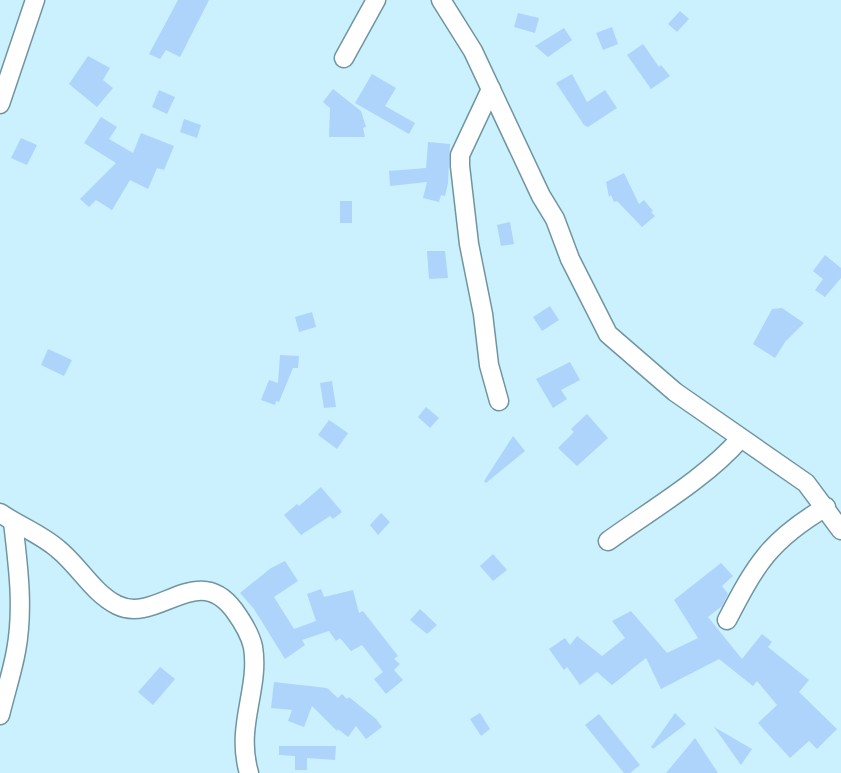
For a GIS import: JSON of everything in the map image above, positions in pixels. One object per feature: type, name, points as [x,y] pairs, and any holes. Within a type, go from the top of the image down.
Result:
[{"type":"street","points":[[0,104],[35,0]]},
{"type":"street","points":[[344,58],[376,0]]},
{"type":"street","points":[[441,0],[473,51],[541,196],[555,219],[570,260],[608,334],[675,392],[799,478],[826,507],[841,530]]},
{"type":"street","points":[[491,89],[460,155],[460,166],[469,244],[483,314],[492,378],[500,401]]},
{"type":"street","points":[[608,541],[710,468],[740,439]]},
{"type":"street","points":[[728,620],[749,576],[768,549],[800,522],[826,507]]},
{"type":"street","points":[[0,715],[16,652],[19,620],[20,581],[6,517]]},
{"type":"street","points":[[6,517],[60,550],[107,599],[119,607],[131,610],[148,607],[198,590],[211,591],[233,608],[242,621],[253,647],[254,664],[243,746],[249,773]]},
{"type":"building","points":[[178,0],[209,0],[180,57],[166,50],[160,59],[149,54]]},
{"type":"building","points":[[680,11],[689,19],[677,32],[668,24]]},
{"type":"building","points":[[518,13],[539,18],[535,33],[514,27]]},
{"type":"building","points":[[612,27],[618,44],[603,50],[596,33]]},
{"type":"building","points":[[564,28],[572,40],[548,57],[535,46]]},
{"type":"building","points":[[643,44],[659,67],[661,65],[670,76],[651,89],[627,55]]},
{"type":"building","points":[[88,56],[110,68],[103,80],[113,88],[97,107],[69,84]]},
{"type":"building","points":[[372,74],[396,88],[385,106],[415,123],[409,134],[355,103]]},
{"type":"building","points":[[572,74],[587,102],[605,90],[617,108],[588,127],[584,125],[556,83]]},
{"type":"building","points":[[333,89],[361,111],[366,127],[363,128],[365,137],[329,137],[330,108],[323,102]]},
{"type":"building","points":[[159,90],[175,97],[167,114],[152,107]]},
{"type":"building","points":[[101,117],[117,127],[109,139],[133,153],[141,133],[174,146],[164,170],[157,168],[148,189],[130,180],[112,210],[96,200],[89,207],[80,199],[116,163],[84,143]]},
{"type":"building","points":[[184,119],[201,125],[197,138],[180,132]]},
{"type":"building","points":[[21,138],[37,145],[27,165],[11,158]]},
{"type":"building","points":[[428,142],[450,144],[448,183],[445,196],[441,195],[439,202],[423,198],[427,182],[390,186],[389,171],[426,168]]},
{"type":"building","points":[[624,173],[639,204],[644,200],[655,216],[642,227],[617,201],[614,202],[611,195],[609,197],[606,182]]},
{"type":"building","points":[[340,201],[352,201],[352,223],[340,223]]},
{"type":"building","points":[[510,222],[514,244],[501,246],[497,225]]},
{"type":"building","points":[[427,251],[445,251],[448,278],[429,279]]},
{"type":"building","points":[[825,255],[841,268],[841,278],[825,297],[815,290],[823,279],[813,271]]},
{"type":"building","points":[[550,306],[559,320],[542,331],[533,317]]},
{"type":"building","points":[[782,308],[804,323],[785,342],[775,358],[753,344],[772,309]]},
{"type":"building","points":[[312,312],[316,327],[299,332],[295,317]]},
{"type":"building","points":[[48,349],[72,360],[64,376],[41,365]]},
{"type":"building","points":[[280,355],[299,356],[298,368],[293,368],[279,402],[276,401],[275,405],[261,400],[269,380],[278,383]]},
{"type":"building","points":[[570,362],[580,380],[561,390],[567,399],[553,408],[536,379]]},
{"type":"building","points":[[332,381],[336,407],[324,408],[320,383]]},
{"type":"building","points":[[426,407],[439,418],[430,428],[418,417]]},
{"type":"building","points":[[587,414],[608,438],[577,466],[558,448],[574,432],[571,429]]},
{"type":"building","points":[[329,420],[348,433],[337,449],[318,435]]},
{"type":"building","points":[[513,436],[525,451],[486,483],[484,481]]},
{"type":"building","points":[[321,487],[342,512],[333,519],[330,516],[301,535],[284,515],[297,504],[299,506]]},
{"type":"building","points":[[381,513],[390,522],[378,535],[370,525]]},
{"type":"building","points":[[493,554],[507,570],[493,581],[480,566]]},
{"type":"building","points":[[285,561],[298,581],[274,597],[294,629],[316,621],[307,594],[321,589],[324,597],[353,590],[359,613],[363,611],[398,656],[394,659],[400,664],[394,670],[403,680],[386,694],[374,679],[383,672],[362,645],[351,651],[340,638],[336,641],[329,631],[302,640],[305,645],[285,659],[254,609],[240,593],[271,568]]},
{"type":"building","points":[[721,563],[733,576],[722,586],[728,594],[722,606],[708,617],[742,659],[762,634],[772,642],[768,647],[809,680],[799,692],[837,729],[817,749],[809,741],[790,758],[758,723],[777,705],[757,681],[753,686],[719,659],[661,689],[646,658],[612,685],[597,672],[580,685],[567,667],[564,670],[549,649],[565,638],[570,645],[577,636],[602,656],[625,638],[612,621],[631,611],[667,653],[698,638],[674,600]]},
{"type":"building","points":[[420,609],[437,625],[427,634],[410,620]]},
{"type":"building","points":[[160,667],[175,679],[153,705],[138,692]]},
{"type":"building","points":[[274,682],[327,688],[338,698],[342,694],[376,719],[382,727],[366,739],[356,726],[348,737],[338,729],[337,731],[312,706],[304,727],[288,721],[292,710],[271,708]]},
{"type":"building","points":[[480,713],[490,729],[481,736],[470,719]]},
{"type":"building","points":[[675,713],[686,724],[653,749],[651,747]]},
{"type":"building","points":[[599,714],[640,765],[630,773],[624,773],[585,725]]},
{"type":"building","points":[[714,727],[752,749],[741,765]]},
{"type":"building","points":[[695,738],[718,773],[666,773],[686,749]]},
{"type":"building","points":[[279,746],[336,746],[335,760],[307,758],[307,770],[295,770],[295,756],[279,755]]}]
